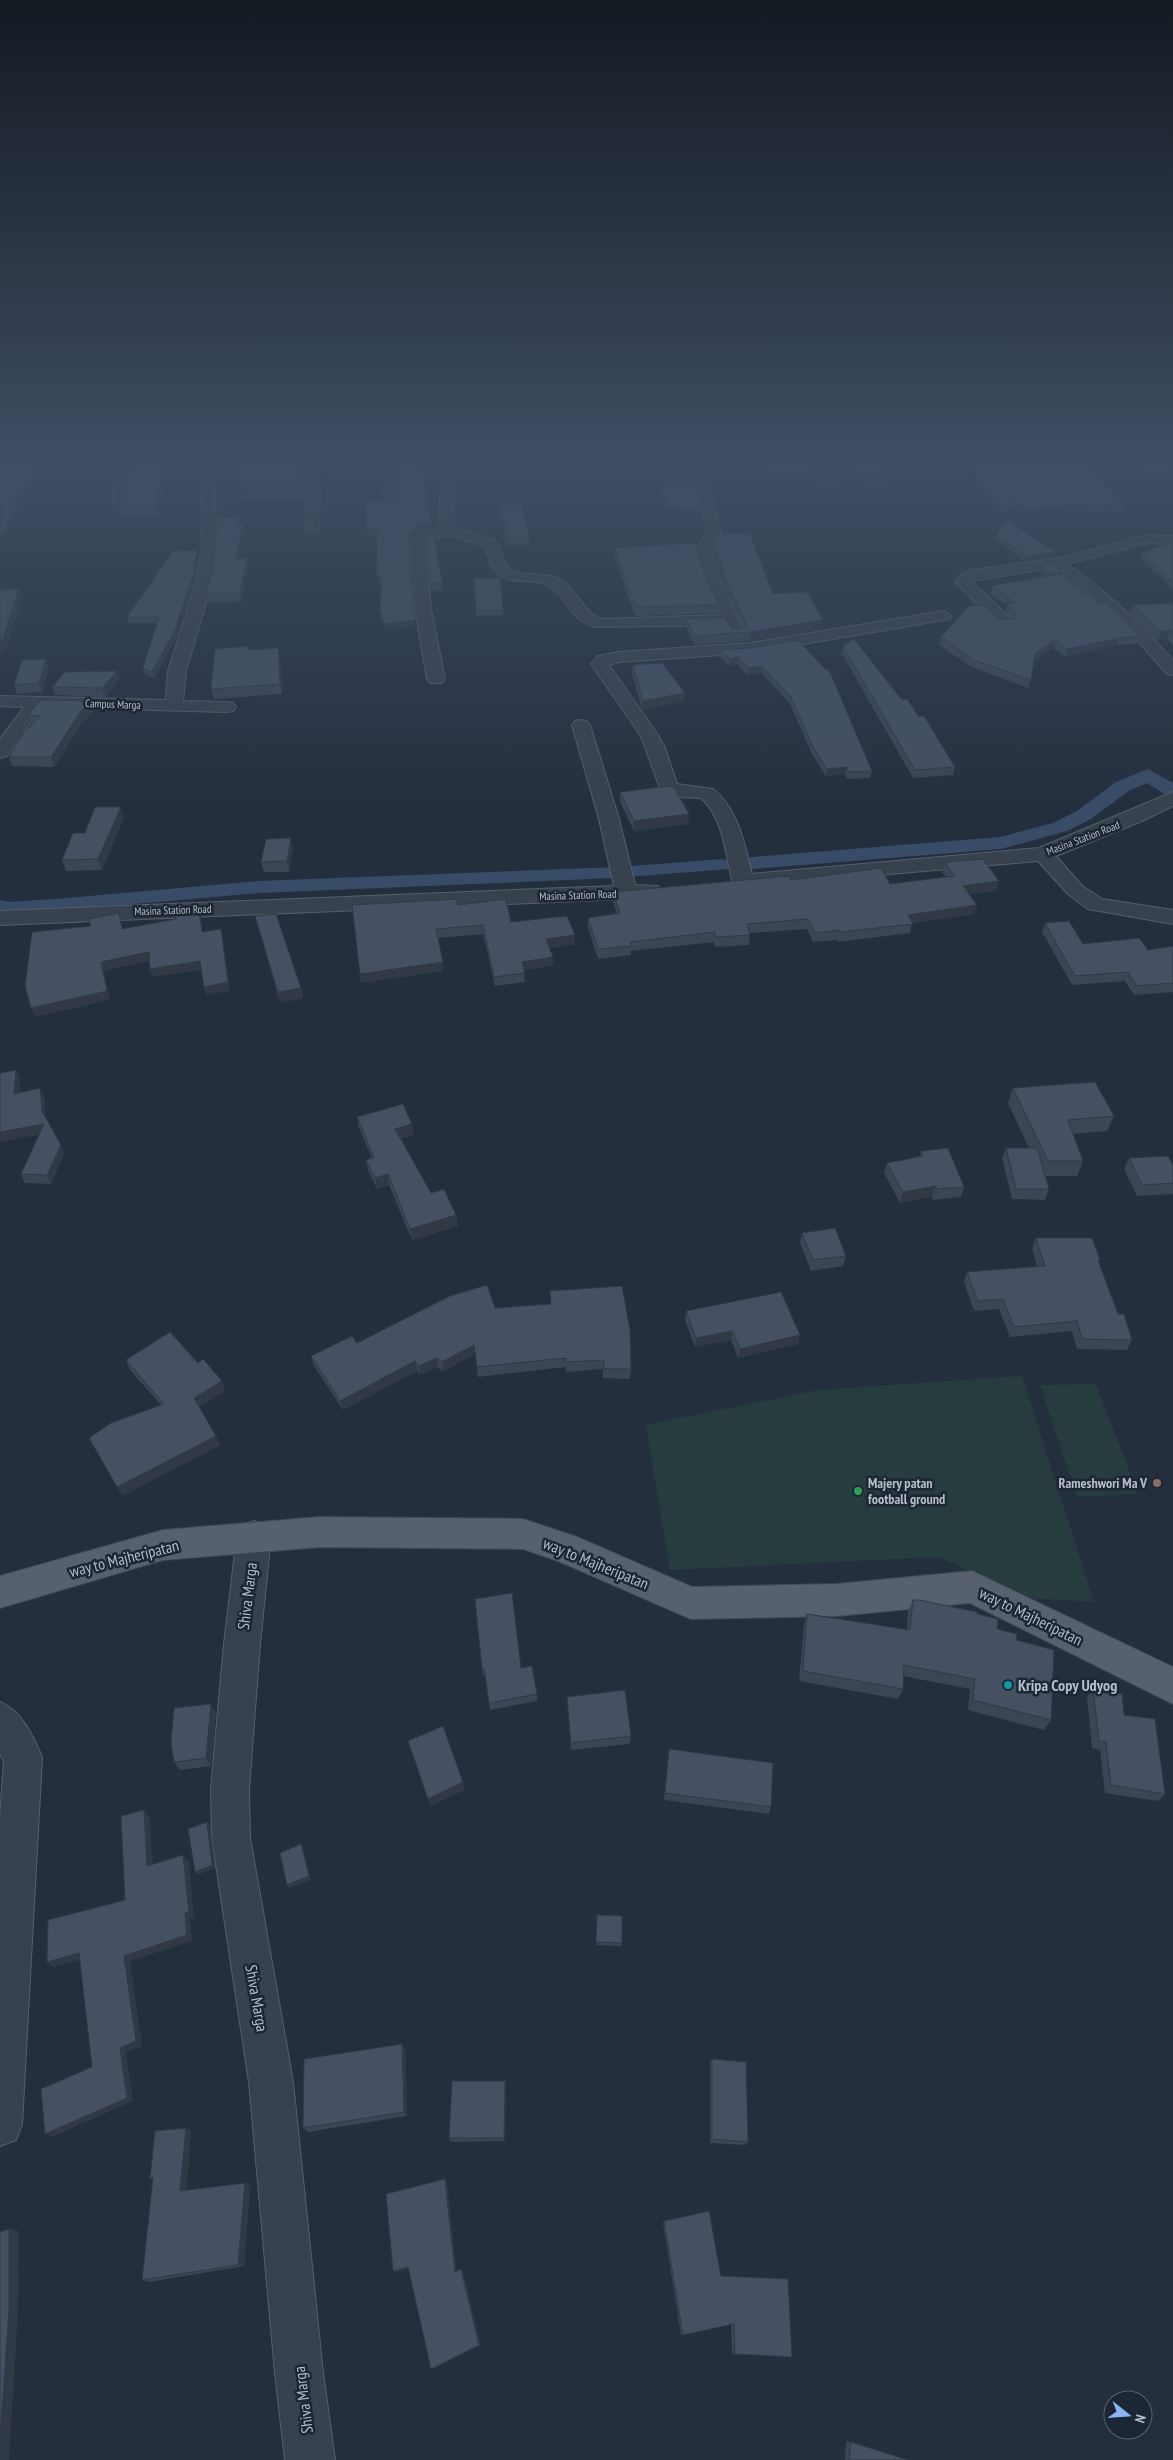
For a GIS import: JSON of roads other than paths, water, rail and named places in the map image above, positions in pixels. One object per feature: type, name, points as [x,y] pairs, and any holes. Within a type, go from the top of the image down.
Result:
[{"type":"main road","name":"way to Majheripatan","points":[[0,1592],[163,1545],[320,1532],[524,1534],[565,1548],[691,1603],[837,1600],[972,1586],[1173,1686]]},
{"type":"street","points":[[174,706],[177,671],[205,577]]},
{"type":"street","points":[[421,577],[423,609],[436,679]]},
{"type":"street","points":[[523,577],[553,581],[565,590],[583,617],[601,624],[729,620]]},
{"type":"street","points":[[712,577],[729,620],[744,648],[834,636],[900,622],[944,616]]},
{"type":"street","points":[[967,577],[963,582],[1005,622]]},
{"type":"street","points":[[1075,577],[1126,618],[1173,670]]},
{"type":"street","name":"Masina Station Road","points":[[744,648],[618,657],[604,660],[600,664],[631,712],[649,735],[656,748],[668,787],[677,791],[706,793],[721,810],[729,828],[734,882],[1043,854],[1135,817],[1173,798]]},
{"type":"street","name":"Campus Marga","points":[[0,701],[227,708]]},
{"type":"street","points":[[0,752],[36,701]]},
{"type":"street","points":[[581,725],[609,819],[626,893]]},
{"type":"street","points":[[1043,854],[1075,890],[1096,904],[1173,917]]},
{"type":"street","name":"Masina Station Road","points":[[0,918],[671,890]]},
{"type":"street","name":"Shiva Marga","points":[[254,1536],[242,1644],[230,1790],[231,1838],[271,2082],[299,2373],[310,2460]]},
{"type":"street","points":[[0,1720],[23,1757],[0,2124]]},
{"type":"waterway","points":[[753,863],[1001,843],[1060,827],[1084,815],[1123,786],[1148,775],[1173,791]]},
{"type":"waterway","points":[[627,871],[722,865]]},
{"type":"waterway","points":[[0,906],[11,908],[67,904],[259,887],[614,872]]},
{"type":"place","name":"Rameshwori Ma V","points":[[1157,1483]]},
{"type":"place","name":"Majery patan football ground","points":[[858,1491]]},
{"type":"place","name":"Kripa Copy Udyog","points":[[1008,1685]]}]
